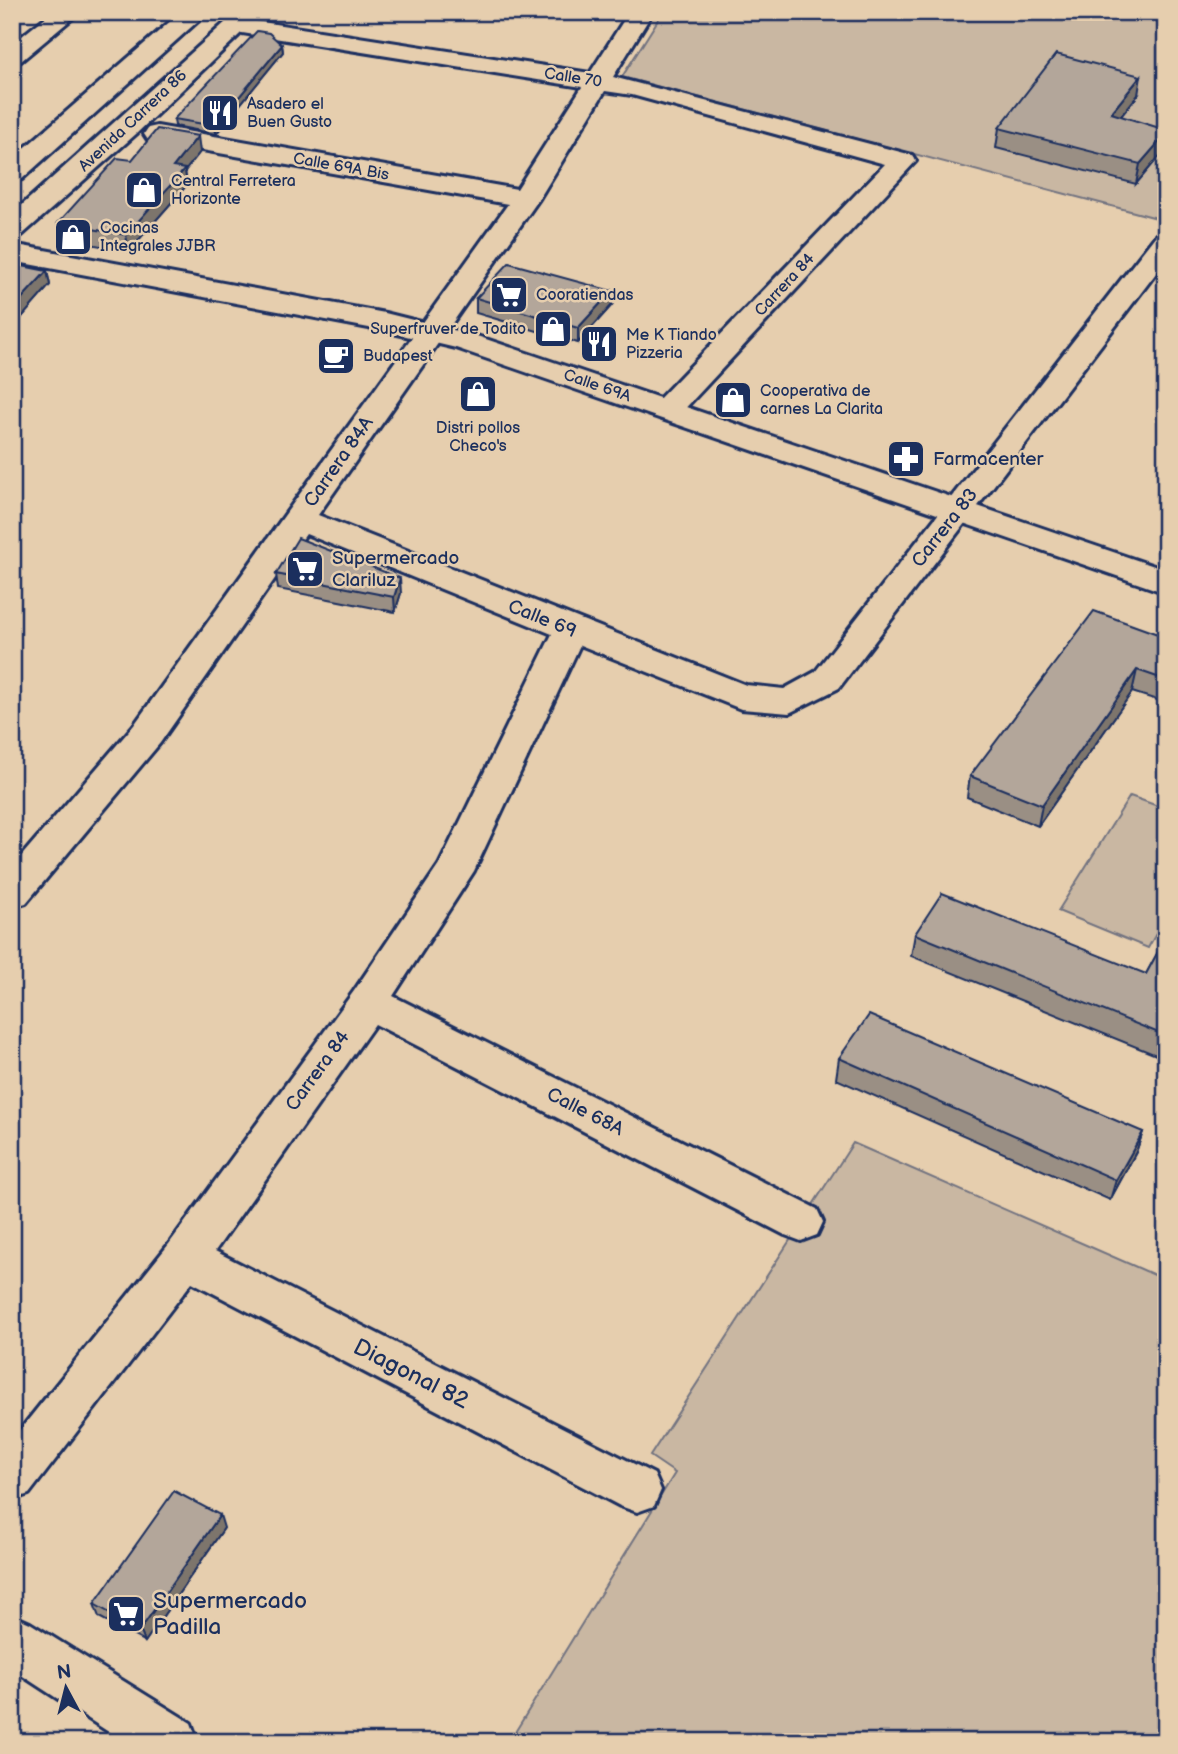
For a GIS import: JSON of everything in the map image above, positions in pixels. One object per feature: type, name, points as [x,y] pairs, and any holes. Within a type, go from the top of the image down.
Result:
[{"type":"street","name":"Avenida Carrera 86","points":[[12,173],[196,12]]},
{"type":"street","name":"Carrera 84A","points":[[18,877],[147,734],[429,332],[526,200],[595,81],[641,12]]},
{"type":"street","points":[[12,56],[63,13]]},
{"type":"street","name":"Avenida Carrera 86","points":[[12,229],[127,128],[244,19]]},
{"type":"street","name":"Calle 70","points":[[244,19],[634,88],[903,161]]},
{"type":"street","name":"Calle 69A Bis","points":[[157,134],[526,200]]},
{"type":"street","name":"Carrera 84","points":[[667,409],[903,161]]},
{"type":"street","name":"Carrera 83","points":[[789,701],[827,680],[1166,241]]},
{"type":"street","name":"Calle 69A","points":[[12,252],[429,332],[667,409],[1166,582]]},
{"type":"street","name":"Calle 69","points":[[299,519],[570,631],[741,697],[789,701]]},
{"type":"street","name":"Carrera 84","points":[[12,1478],[185,1257],[368,1002],[455,871],[570,631]]},
{"type":"street","name":"Calle 68A","points":[[368,1002],[801,1222]]},
{"type":"street","name":"Diagonal 82","points":[[185,1257],[637,1490]]},
{"type":"street","points":[[12,1640],[172,1742]]},
{"type":"shaded area","points":[[663,12],[1166,12],[1166,207],[1157,218],[622,77]]},
{"type":"shaded area","points":[[1130,796],[1166,809],[1166,916],[1148,948],[1058,911]]},
{"type":"shaded area","points":[[853,1143],[1166,1280],[1166,1742],[509,1742],[675,1473],[650,1456]]},
{"type":"building","points":[[257,31],[269,33],[282,45],[215,126],[174,119]]},
{"type":"building","points":[[1056,54],[1141,76],[1111,113],[1166,130],[1166,134],[1140,164],[999,128]]},
{"type":"building","points":[[157,129],[198,136],[173,167],[185,169],[126,235],[58,223],[117,158],[132,160]]},
{"type":"building","points":[[509,263],[612,291],[578,328],[476,298]]},
{"type":"building","points":[[12,264],[47,271],[12,309]]},
{"type":"building","points":[[298,538],[400,578],[394,597],[276,574]]},
{"type":"building","points":[[1094,611],[1166,637],[1166,680],[1137,670],[1042,805],[970,776]]},
{"type":"building","points":[[942,893],[1146,974],[1166,937],[1166,1036],[915,934]]},
{"type":"building","points":[[869,1015],[1143,1132],[1116,1180],[839,1058]]},
{"type":"building","points":[[174,1491],[220,1515],[140,1630],[94,1604]]},
{"type":"place","name":"Asadero el Buen Gusto","points":[[220,113]]},
{"type":"place","name":"Central Ferretera Horizonte","points":[[144,190]]},
{"type":"place","name":"Cocinas Integrales JJBR","points":[[73,237]]},
{"type":"place","name":"Cooratiendas","points":[[509,295]]},
{"type":"place","name":"Superfruver de Todito","points":[[553,329]]},
{"type":"place","name":"Me K Tiando Pizzeria","points":[[599,344]]},
{"type":"place","name":"Budapest","points":[[336,356]]},
{"type":"place","name":"Distri pollos Checo's","points":[[478,394]]},
{"type":"place","name":"Cooperativa de carnes La Clarita","points":[[733,400]]},
{"type":"place","name":"Farmacenter","points":[[906,459]]},
{"type":"place","name":"Supermercado Clariluz","points":[[305,569]]},
{"type":"place","name":"Supermercado Padilla","points":[[126,1614]]}]
